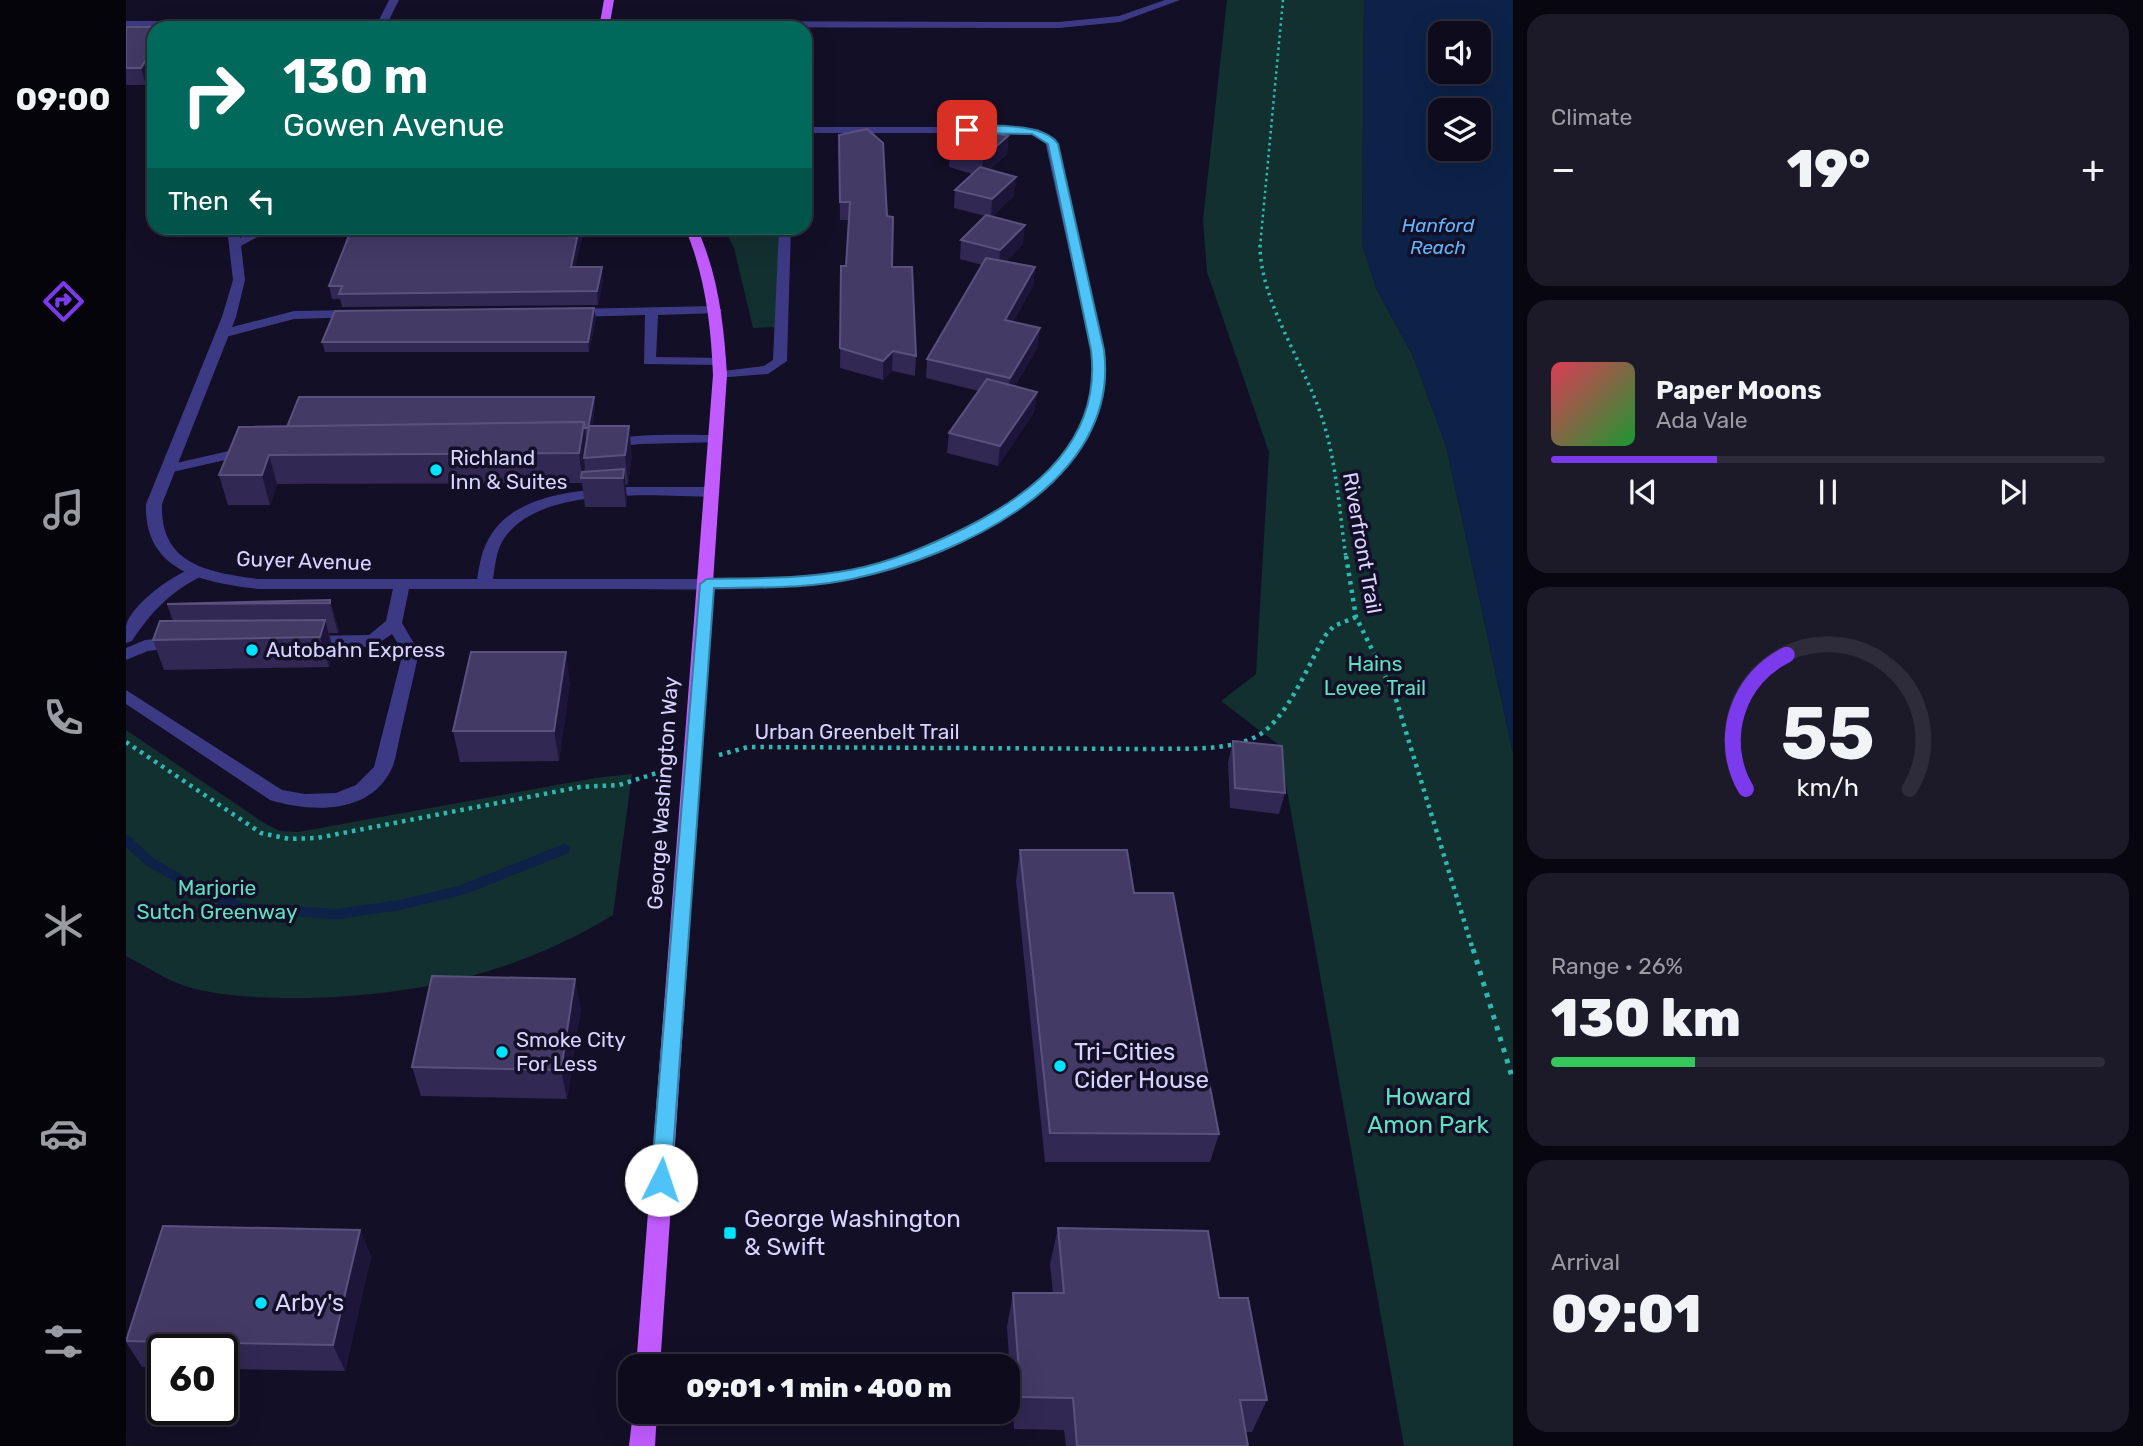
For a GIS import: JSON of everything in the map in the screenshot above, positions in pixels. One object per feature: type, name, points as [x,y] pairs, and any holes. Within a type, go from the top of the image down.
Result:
[{"type":"main road","points":[[605,21],[609,0]]},
{"type":"main road","name":"George Washington Way","points":[[649,1354],[691,763],[707,584],[720,368],[715,310],[706,266],[694,235]]},
{"type":"main road","points":[[642,1446],[644,1424]]},
{"type":"street","points":[[384,21],[394,0]]},
{"type":"street","points":[[812,26],[1059,25],[1121,19],[1175,0]]},
{"type":"street","points":[[126,24],[147,24]]},
{"type":"street","name":"Guyer Avenue","points":[[234,235],[239,280],[222,334],[154,504],[154,526],[163,545],[179,562],[196,572],[225,580],[258,584],[707,584],[802,581],[849,575],[895,564],[962,535],[1010,509],[1057,472],[1085,429],[1098,388],[1098,350],[1050,139],[1034,131],[1021,130],[812,130]]},
{"type":"street","points":[[235,244],[254,235]]},
{"type":"street","points":[[652,313],[649,361],[768,370],[780,361],[785,235]]},
{"type":"street","points":[[552,313],[715,310]]},
{"type":"street","points":[[222,334],[294,315],[373,314]]},
{"type":"street","points":[[598,445],[640,440],[716,439]]},
{"type":"street","points":[[168,470],[227,454],[261,450]]},
{"type":"street","points":[[484,584],[495,539],[506,527],[543,505],[569,496],[598,493],[712,492]]},
{"type":"street","points":[[126,637],[161,593],[178,580],[196,572]]},
{"type":"street","points":[[289,642],[373,641],[394,623],[402,584]]},
{"type":"street","points":[[126,696],[276,795],[315,802],[338,799],[361,792],[376,782],[383,769],[411,652],[394,623]]},
{"type":"street","points":[[126,654],[145,646],[192,642]]},
{"type":"path","name":"Riverfront Trail","points":[[1283,0],[1260,236],[1260,262],[1266,289],[1304,369],[1326,431],[1356,617],[1395,695],[1513,1080]]},
{"type":"path","name":"Urban Greenbelt Trail","points":[[126,742],[261,833],[293,840],[317,838],[580,787],[618,785],[748,747],[1159,748],[1242,741],[1258,735],[1271,725],[1281,713],[1325,636],[1334,626],[1356,617]]},
{"type":"green space","name":"Hains Levee Trail","points":[[1227,0],[1364,0],[1362,244],[1377,290],[1413,356],[1446,445],[1513,753],[1513,1446],[1404,1446],[1279,745],[1221,701],[1256,674],[1269,452],[1207,272],[1203,220]]},
{"type":"green space","points":[[728,235],[779,235],[776,327],[753,328],[734,248]]},
{"type":"green space","name":"Marjorie Sutch Greenway","points":[[126,730],[280,831],[298,832],[595,778],[632,774],[613,915],[541,952],[504,966],[429,986],[350,996],[294,998],[233,995],[203,991],[180,984],[126,956]]},
{"type":"water","name":"Hanford Reach","points":[[1364,0],[1513,0],[1513,753],[1446,445],[1413,356],[1377,290],[1362,244]]},
{"type":"building","points":[[126,27],[147,27],[147,58],[141,68],[126,68]]},
{"type":"building","points":[[975,127],[1008,136],[983,158],[950,149]]},
{"type":"building","points":[[867,129],[883,143],[887,216],[893,217],[892,267],[912,267],[916,356],[893,351],[883,361],[840,348],[841,266],[846,266],[850,202],[840,202],[839,135]]},
{"type":"building","points":[[980,167],[1016,177],[992,199],[955,190]]},
{"type":"building","points":[[986,215],[1025,225],[1000,250],[961,240]]},
{"type":"building","points":[[349,235],[578,235],[571,267],[602,267],[597,291],[339,294],[342,286],[329,286]]},
{"type":"building","points":[[986,258],[1035,267],[1005,320],[1040,328],[1010,378],[927,359]]},
{"type":"building","points":[[594,308],[588,342],[322,342],[335,311]]},
{"type":"building","points":[[987,379],[1037,392],[1000,446],[949,433]]},
{"type":"building","points":[[299,397],[594,397],[588,428],[585,428],[584,422],[287,427]]},
{"type":"building","points":[[584,422],[579,453],[269,455],[262,475],[219,475],[239,427]]},
{"type":"building","points":[[589,426],[629,426],[625,455],[584,458]]},
{"type":"building","points":[[624,469],[623,478],[581,478],[582,472]]},
{"type":"building","points":[[330,600],[330,603],[167,604]]},
{"type":"building","points":[[325,620],[320,637],[153,640],[160,621]]},
{"type":"building","points":[[471,652],[566,652],[554,731],[453,731]]},
{"type":"building","points":[[1233,741],[1282,746],[1285,793],[1235,788]]},
{"type":"building","points":[[1020,850],[1127,850],[1134,893],[1173,893],[1219,1134],[1050,1133]]},
{"type":"building","name":"Smoke City For Less","points":[[432,976],[575,979],[561,1070],[412,1067]]},
{"type":"building","name":"Arby's","points":[[163,1226],[360,1230],[333,1345],[238,1343],[238,1334],[147,1334],[147,1341],[126,1341]]},
{"type":"building","points":[[1058,1228],[1208,1231],[1219,1298],[1248,1298],[1267,1400],[1240,1400],[1248,1446],[1077,1446],[1073,1398],[1021,1397],[1020,1354],[1018,1354],[1013,1293],[1064,1293]]},
{"type":"waterway","points":[[126,840],[150,862],[194,887],[241,908],[338,914],[400,905],[462,890],[565,849]]},
{"type":"place","name":"Richland Inn & Suites","points":[[436,470]]},
{"type":"place","name":"Autobahn Express","points":[[252,650]]},
{"type":"place","name":"Smoke City For Less","points":[[502,1052]]},
{"type":"place","name":"Tri-Cities Cider House","points":[[1060,1066]]},
{"type":"place","name":"George Washington & Swift","points":[[730,1233]]},
{"type":"place","name":"Arby's","points":[[261,1303]]},
{"type":"route","points":[[661,1180],[691,763],[707,584],[755,584],[849,575],[895,564],[930,551],[998,516],[1032,494],[1057,472],[1075,448],[1093,408],[1100,368],[1098,350],[1053,144],[1050,139],[1034,131],[967,130]]},
{"type":"park label","name":"Howard Amon Park","points":[[1428,1111]]}]
